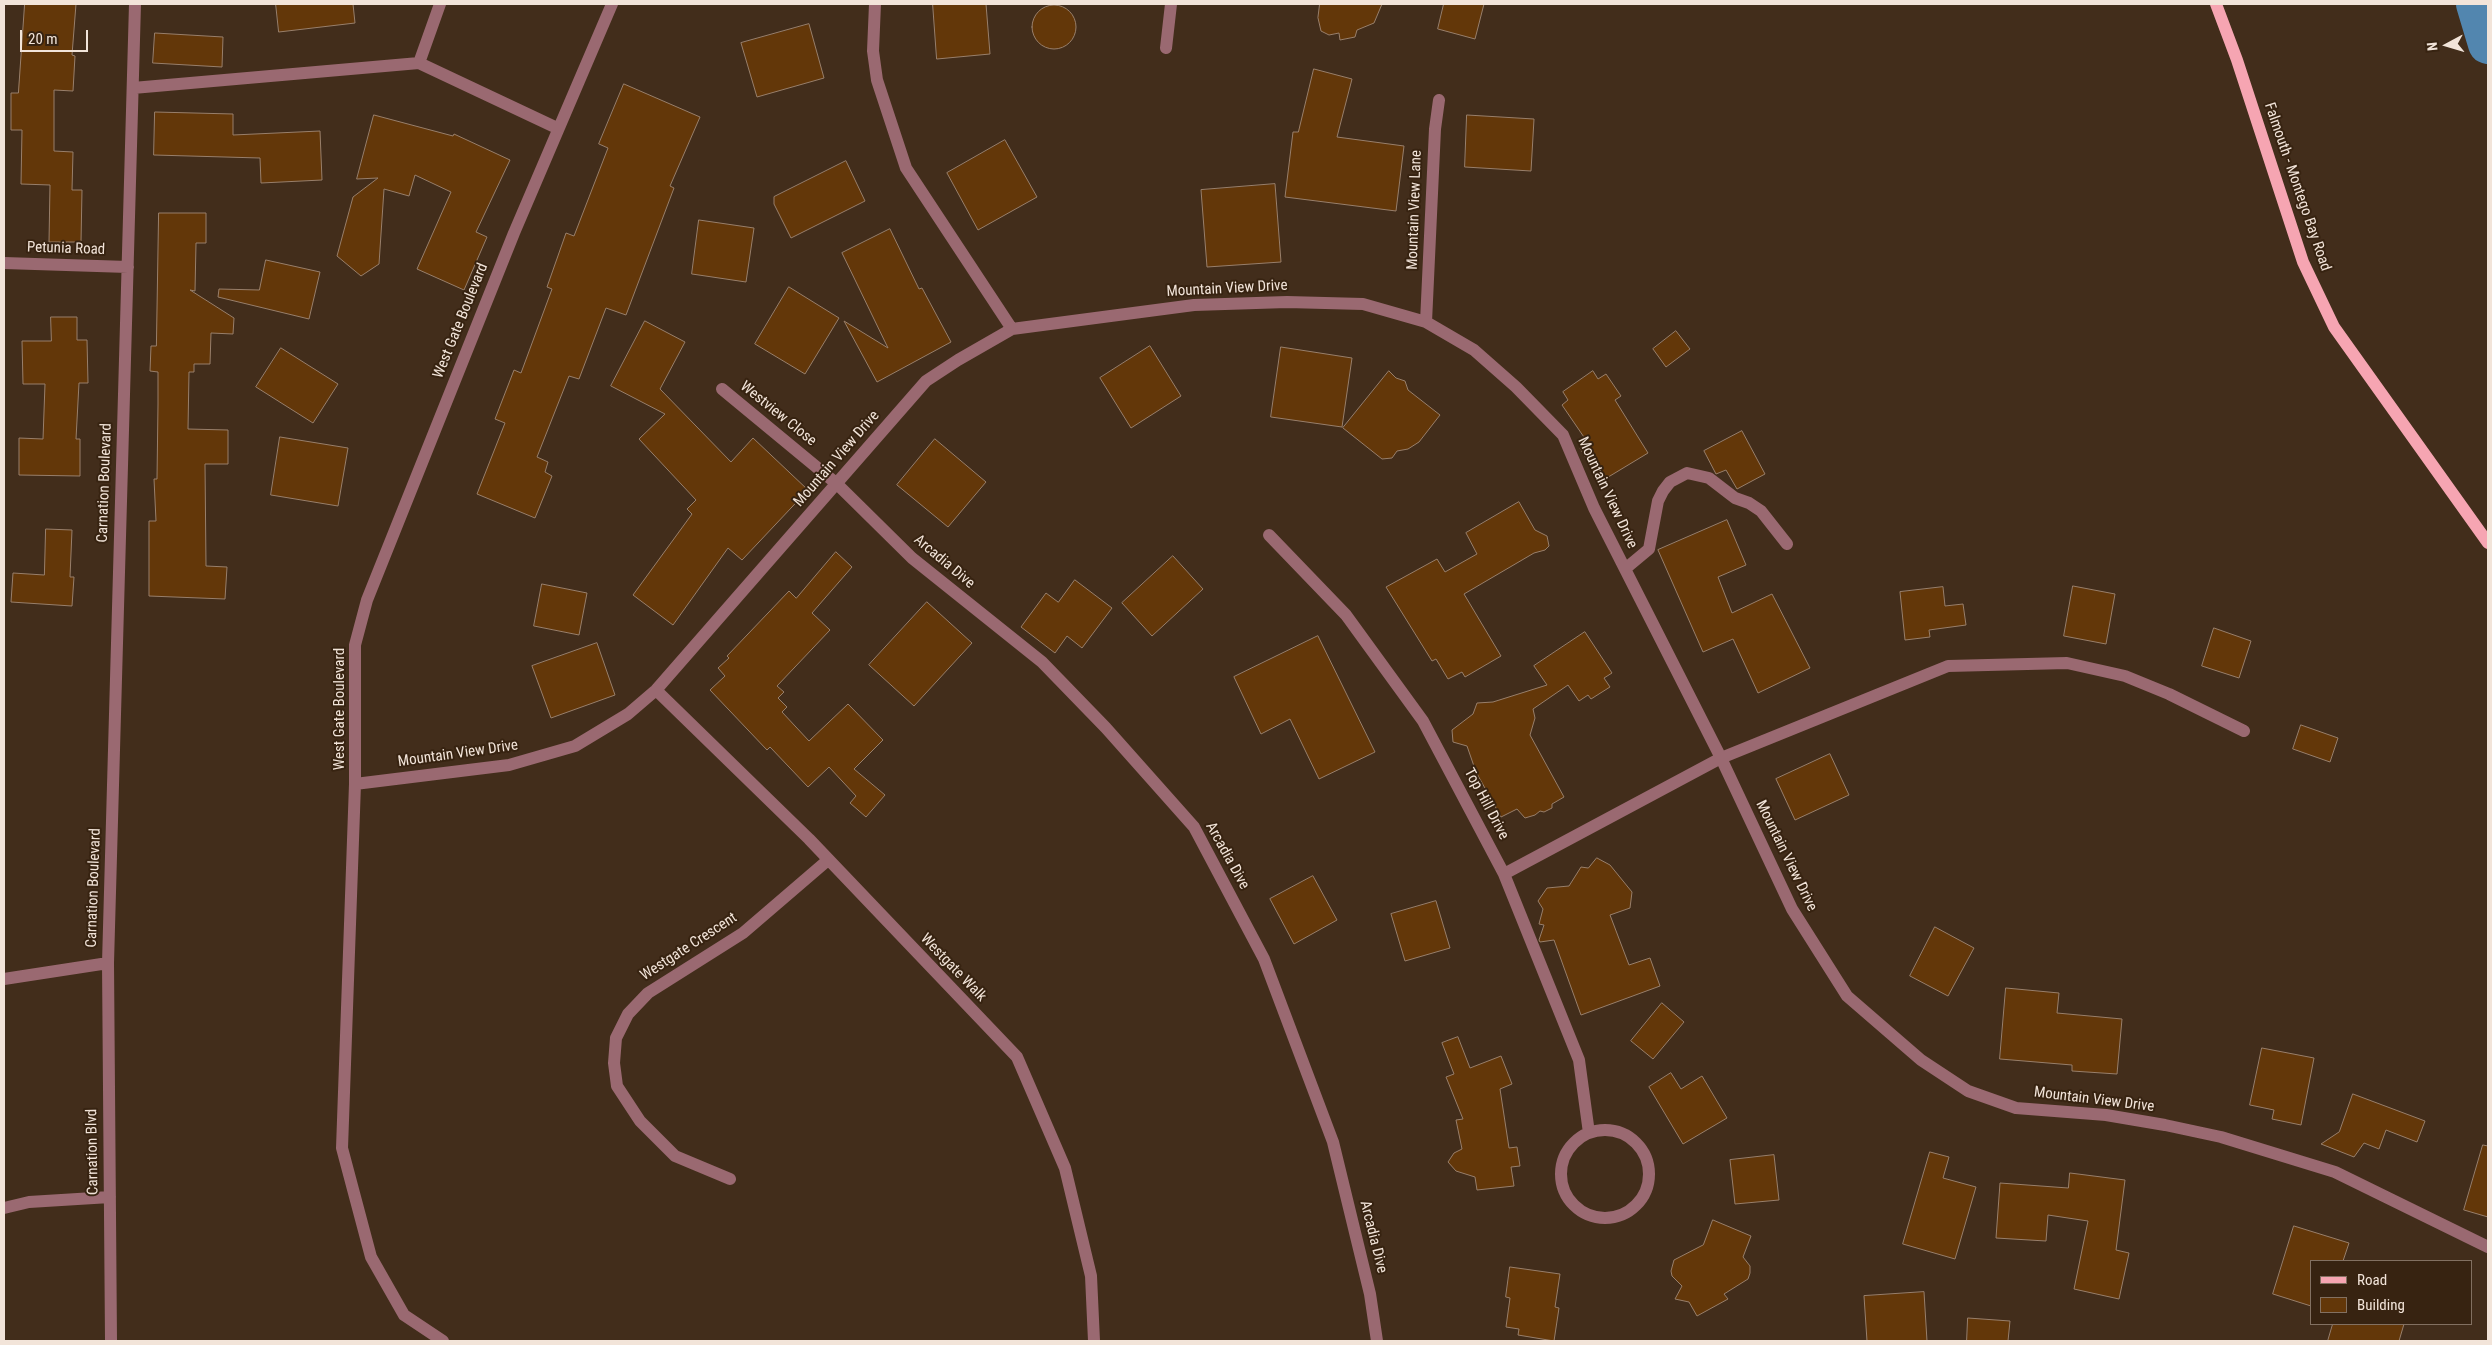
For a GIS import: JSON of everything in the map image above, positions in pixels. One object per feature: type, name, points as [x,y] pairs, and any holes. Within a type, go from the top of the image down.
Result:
[{"type":"main road","name":"Falmouth - Montego Bay Road","points":[[2216,4],[2238,60],[2303,262],[2334,327],[2488,543]]},
{"type":"street","name":"Carnation Boulevard","points":[[108,963],[135,4]]},
{"type":"street","points":[[419,63],[440,4]]},
{"type":"street","name":"West Gate Boulevard","points":[[443,1341],[404,1315],[371,1257],[342,1148],[356,784],[356,646],[367,600],[558,128],[612,4]]},
{"type":"street","points":[[875,4],[873,52],[877,80],[906,168],[1012,329]]},
{"type":"street","points":[[1166,48],[1170,4]]},
{"type":"street","points":[[133,88],[419,63],[443,72],[558,128]]},
{"type":"street","name":"Mountain View Lane","points":[[1426,322],[1435,129],[1440,100]]},
{"type":"street","name":"Petunia Road","points":[[4,263],[128,267]]},
{"type":"street","name":"Mountain View Drive","points":[[356,784],[510,765],[575,746],[628,714],[656,690],[926,381],[1012,329],[1194,305],[1287,302],[1363,304],[1426,322],[1474,350],[1516,387],[1562,435],[1625,569],[1721,758],[1792,909],[1848,996],[1921,1060],[1968,1090],[2016,1108],[2106,1115],[2165,1125],[2221,1138],[2335,1172],[2488,1247]]},
{"type":"street","name":"Westview Close","points":[[722,389],[837,484]]},
{"type":"street","points":[[1625,569],[1649,549],[1658,501],[1662,491],[1670,482],[1687,473],[1709,478],[1735,498],[1749,503],[1762,511],[1787,544]]},
{"type":"street","name":"Arcadia Dive","points":[[837,484],[912,558],[1042,662],[1106,728],[1194,827],[1264,959],[1333,1142],[1370,1294],[1377,1341]]},
{"type":"street","name":"Top Hill Drive","points":[[1269,535],[1346,615],[1423,721],[1504,874],[1579,1060],[1589,1133]]},
{"type":"street","points":[[1504,874],[1721,758],[1948,666],[2067,663],[2100,670],[2125,676],[2169,694],[2244,732]]},
{"type":"street","name":"Westgate Walk","points":[[656,690],[828,860],[1017,1057],[1065,1168],[1091,1276],[1094,1341]]},
{"type":"street","name":"Westgate Crescent","points":[[730,1179],[674,1156],[640,1121],[616,1086],[614,1063],[616,1038],[628,1014],[648,993],[743,933],[828,860]]},
{"type":"street","points":[[4,979],[108,963]]},
{"type":"street","name":"Carnation Blvd","points":[[108,963],[111,1341]]},
{"type":"street","points":[[1602,1130],[1616,1131],[1629,1137],[1640,1147],[1646,1159],[1649,1173],[1644,1194],[1631,1210],[1618,1216],[1604,1218],[1589,1215],[1577,1207],[1565,1189],[1562,1167],[1567,1153],[1576,1141],[1589,1133],[1602,1130]]},
{"type":"street","points":[[4,1208],[29,1202],[110,1197]]},
{"type":"building","points":[[25,4],[76,4],[72,55],[75,56],[73,91],[54,90],[54,151],[73,152],[72,190],[82,190],[81,242],[49,242],[50,185],[21,184],[22,130],[11,130],[11,93],[18,93]]},
{"type":"building","points":[[276,4],[353,4],[355,23],[279,32]]},
{"type":"building","points":[[933,4],[986,4],[990,54],[937,59]]},
{"type":"building","points":[[1320,4],[1382,4],[1374,23],[1357,30],[1355,37],[1340,40],[1339,33],[1329,35],[1321,31],[1318,18]]},
{"type":"building","points":[[1444,4],[1484,4],[1475,39],[1438,29]]},
{"type":"building","points":[[1054,5],[1066,9],[1072,15],[1076,27],[1072,39],[1066,45],[1054,49],[1042,45],[1036,39],[1032,27],[1036,15],[1042,9]]},
{"type":"building","points":[[809,24],[824,78],[757,97],[741,43]]},
{"type":"building","points":[[155,33],[223,37],[222,67],[153,63]]},
{"type":"building","points":[[1314,69],[1352,79],[1337,137],[1404,146],[1396,211],[1285,197],[1293,132],[1298,132]]},
{"type":"building","points":[[624,84],[700,117],[670,186],[674,188],[626,315],[606,308],[579,379],[569,376],[537,457],[548,462],[545,472],[552,476],[535,518],[477,494],[505,423],[495,419],[514,370],[521,373],[552,289],[547,287],[566,233],[574,236],[608,148],[599,144]]},
{"type":"building","points":[[155,112],[233,114],[233,135],[320,131],[322,180],[261,183],[260,158],[154,155]]},
{"type":"building","points":[[374,115],[453,136],[454,134],[510,160],[476,232],[487,237],[464,290],[417,269],[451,192],[415,175],[409,196],[384,189],[379,264],[361,276],[337,256],[353,197],[378,178],[357,179]]},
{"type":"building","points":[[1467,115],[1534,119],[1531,171],[1465,167]]},
{"type":"building","points":[[1005,140],[1037,197],[978,230],[947,173]]},
{"type":"building","points":[[846,161],[865,201],[791,238],[774,204],[774,197]]},
{"type":"building","points":[[1275,184],[1281,262],[1207,267],[1201,190]]},
{"type":"building","points":[[159,213],[206,213],[206,243],[196,243],[195,291],[190,290],[234,318],[233,334],[211,333],[210,364],[194,364],[194,372],[189,372],[188,429],[228,430],[228,464],[205,464],[206,566],[227,567],[225,599],[149,596],[149,521],[156,521],[154,479],[157,479],[158,372],[150,371],[151,346],[156,346]]},
{"type":"building","points":[[699,220],[754,228],[746,282],[692,274]]},
{"type":"building","points":[[890,229],[919,289],[922,288],[951,342],[877,382],[844,321],[888,348],[842,253]]},
{"type":"building","points":[[266,260],[320,272],[309,319],[218,297],[219,289],[259,290]]},
{"type":"building","points":[[789,287],[839,318],[805,374],[755,344]]},
{"type":"building","points":[[51,317],[77,317],[77,340],[87,340],[88,383],[79,383],[76,439],[80,439],[80,476],[19,475],[19,438],[43,439],[45,384],[23,384],[22,341],[51,341]]},
{"type":"building","points":[[645,321],[685,342],[660,389],[731,462],[753,438],[808,490],[742,560],[728,548],[673,625],[633,595],[692,514],[687,509],[696,500],[639,439],[665,414],[611,386]]},
{"type":"building","points":[[1676,331],[1690,349],[1666,367],[1653,349]]},
{"type":"building","points":[[1150,346],[1181,396],[1131,428],[1100,378]]},
{"type":"building","points":[[1281,347],[1352,358],[1342,427],[1271,417]]},
{"type":"building","points":[[281,348],[338,384],[313,423],[256,387]]},
{"type":"building","points":[[1389,371],[1396,378],[1405,381],[1408,390],[1440,415],[1419,442],[1408,449],[1397,451],[1392,458],[1382,459],[1343,428]]},
{"type":"building","points":[[1593,371],[1598,379],[1606,374],[1621,396],[1615,400],[1648,453],[1600,482],[1580,448],[1588,443],[1562,405],[1568,400],[1563,392]]},
{"type":"building","points":[[1742,431],[1765,474],[1737,489],[1726,470],[1716,474],[1704,451]]},
{"type":"building","points":[[280,437],[348,448],[338,506],[271,495]]},
{"type":"building","points":[[935,439],[986,482],[948,527],[897,485]]},
{"type":"building","points":[[1519,502],[1535,530],[1547,536],[1549,546],[1545,550],[1534,553],[1464,594],[1501,656],[1465,677],[1462,672],[1448,679],[1436,659],[1432,661],[1386,587],[1437,559],[1445,572],[1477,554],[1466,533]]},
{"type":"building","points":[[1727,520],[1746,565],[1718,577],[1732,613],[1772,594],[1810,668],[1758,693],[1733,639],[1703,652],[1658,550]]},
{"type":"building","points":[[46,529],[72,530],[70,577],[74,577],[72,606],[11,602],[13,573],[44,575]]},
{"type":"building","points":[[836,552],[852,567],[812,613],[830,630],[777,686],[784,692],[778,698],[787,707],[782,712],[809,741],[848,704],[883,740],[854,769],[885,795],[866,817],[850,803],[856,796],[829,767],[808,787],[770,747],[767,750],[710,690],[725,676],[718,668],[729,658],[727,656],[789,591],[796,598]]},
{"type":"building","points":[[1173,556],[1203,589],[1152,636],[1122,603]]},
{"type":"building","points":[[1075,580],[1112,608],[1082,648],[1067,636],[1055,653],[1021,627],[1046,593],[1058,602]]},
{"type":"building","points":[[542,584],[587,593],[579,635],[534,626]]},
{"type":"building","points":[[2073,586],[2115,594],[2106,644],[2064,636]]},
{"type":"building","points":[[1943,587],[1945,606],[1963,604],[1966,625],[1929,630],[1930,637],[1905,640],[1900,592]]},
{"type":"building","points":[[927,602],[972,643],[914,706],[869,665]]},
{"type":"building","points":[[2214,628],[2251,641],[2239,678],[2202,666]]},
{"type":"building","points":[[1585,632],[1612,673],[1604,678],[1610,687],[1591,699],[1588,695],[1579,701],[1568,685],[1533,709],[1535,718],[1530,735],[1564,797],[1552,804],[1552,808],[1544,812],[1540,811],[1535,815],[1525,818],[1517,809],[1501,817],[1476,772],[1467,746],[1453,742],[1452,730],[1473,714],[1477,703],[1493,702],[1547,685],[1534,666]]},
{"type":"building","points":[[1318,636],[1375,752],[1319,779],[1290,719],[1261,734],[1234,677]]},
{"type":"building","points":[[597,643],[615,695],[551,718],[532,666]]},
{"type":"building","points":[[2301,725],[2338,738],[2330,762],[2293,749]]},
{"type":"building","points":[[1830,754],[1849,795],[1795,820],[1776,779]]},
{"type":"building","points":[[1597,858],[1610,865],[1632,892],[1630,908],[1610,915],[1629,965],[1650,958],[1660,986],[1581,1015],[1554,940],[1540,942],[1539,940],[1544,925],[1539,924],[1543,909],[1538,901],[1547,888],[1569,886],[1581,867],[1588,868]]},
{"type":"building","points":[[1313,876],[1337,920],[1294,944],[1270,899]]},
{"type":"building","points":[[1436,901],[1450,948],[1405,961],[1391,914]]},
{"type":"building","points":[[1935,927],[1974,948],[1948,996],[1910,976]]},
{"type":"building","points":[[2006,988],[2059,993],[2057,1013],[2122,1019],[2117,1074],[2072,1071],[2072,1065],[2000,1059]]},
{"type":"building","points":[[1662,1003],[1684,1022],[1653,1059],[1631,1041]]},
{"type":"building","points":[[1458,1037],[1470,1068],[1501,1056],[1512,1084],[1500,1089],[1509,1148],[1517,1147],[1520,1166],[1511,1167],[1514,1186],[1477,1190],[1475,1177],[1456,1171],[1448,1162],[1454,1153],[1462,1149],[1456,1120],[1463,1119],[1446,1077],[1454,1074],[1442,1043]]},
{"type":"building","points":[[2262,1048],[2314,1058],[2301,1125],[2272,1119],[2274,1110],[2250,1105]]},
{"type":"building","points":[[1671,1073],[1681,1089],[1702,1076],[1727,1118],[1683,1144],[1649,1087]]},
{"type":"building","points":[[2353,1094],[2425,1121],[2417,1142],[2386,1130],[2379,1149],[2364,1143],[2354,1157],[2321,1144],[2339,1132]]},
{"type":"building","points":[[2483,1145],[2488,1146],[2488,1217],[2464,1210]]},
{"type":"building","points":[[1930,1152],[1949,1157],[1943,1178],[1976,1187],[1955,1259],[1903,1244]]},
{"type":"building","points":[[1774,1155],[1779,1200],[1735,1204],[1730,1160]]},
{"type":"building","points":[[2070,1173],[2125,1180],[2116,1250],[2129,1253],[2119,1299],[2074,1289],[2088,1221],[2048,1215],[2046,1241],[1996,1238],[2000,1183],[2068,1188]]},
{"type":"building","points":[[1713,1220],[1751,1236],[1743,1257],[1750,1266],[1750,1273],[1748,1279],[1724,1294],[1728,1299],[1697,1316],[1689,1302],[1675,1299],[1682,1286],[1672,1276],[1671,1271],[1674,1260],[1703,1245]]},
{"type":"building","points":[[2294,1226],[2349,1243],[2343,1260],[2310,1260],[2310,1306],[2273,1294]]},
{"type":"building","points":[[1510,1267],[1560,1274],[1555,1307],[1559,1308],[1554,1341],[1518,1335],[1519,1329],[1506,1327],[1510,1298],[1506,1297]]},
{"type":"building","points":[[1924,1292],[1927,1341],[1867,1341],[1864,1296]]},
{"type":"building","points":[[1968,1318],[2010,1321],[2008,1341],[1967,1341]]},
{"type":"building","points":[[2333,1325],[2404,1325],[2399,1341],[2328,1341]]},
{"type":"waterway","points":[[2476,4],[2488,44]]}]
